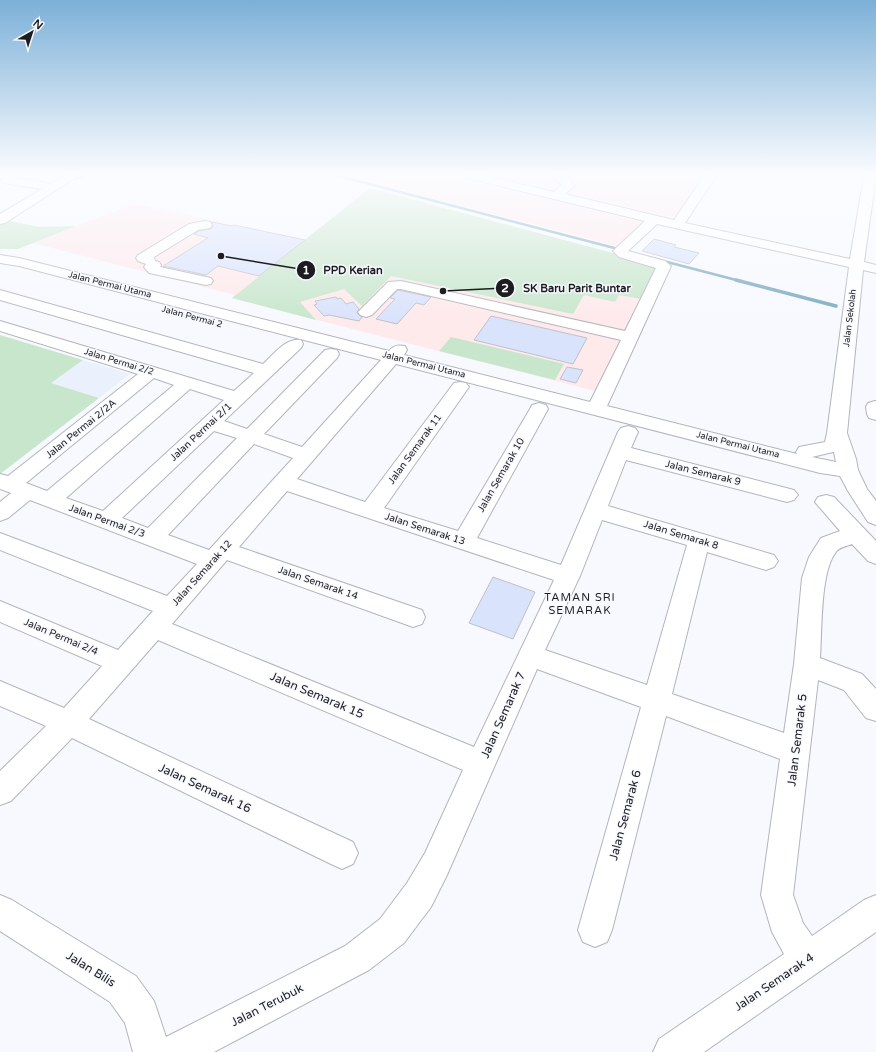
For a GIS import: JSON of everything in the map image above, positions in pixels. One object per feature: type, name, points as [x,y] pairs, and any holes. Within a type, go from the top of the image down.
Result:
[{"type":"street","points":[[160,295],[204,281],[154,270],[151,267],[151,262],[143,258],[194,227],[204,225]]},
{"type":"street","points":[[599,405],[664,266],[624,254],[621,250],[648,225]]},
{"type":"street","points":[[677,225],[867,268]]},
{"type":"street","name":"Jalan Sekolah","points":[[868,225],[867,268],[837,433],[847,465],[858,491],[876,517]]},
{"type":"street","name":"Jalan Sekolah","points":[[847,465],[872,225]]},
{"type":"street","name":"Jalan Permai Utama","points":[[0,253],[18,254],[32,257],[160,295],[391,358]]},
{"type":"street","points":[[811,255],[830,262],[849,278],[867,268]]},
{"type":"street","name":"Jalan Permai Utama","points":[[0,259],[19,262],[160,295],[391,358],[806,452],[847,465]]},
{"type":"street","name":"Jalan Permai 2","points":[[0,268],[3,267],[160,295],[295,344],[331,354],[391,358]]},
{"type":"street","points":[[160,295],[188,277]]},
{"type":"street","points":[[366,312],[393,285],[401,285],[630,337]]},
{"type":"street","points":[[0,295],[267,371]]},
{"type":"street","name":"Jalan Permai 2/2","points":[[0,326],[237,398]]},
{"type":"street","name":"Jalan Permai 2/1","points":[[106,521],[295,344]]},
{"type":"street","points":[[152,538],[252,437],[331,354]]},
{"type":"street","name":"Jalan Semarak 12","points":[[0,791],[68,723],[391,358]]},
{"type":"street","name":"Jalan Permai 2/2A","points":[[0,513],[13,486],[151,372]]},
{"type":"street","points":[[50,500],[187,383]]},
{"type":"street","name":"Jalan Semarak 11","points":[[370,511],[460,387]]},
{"type":"street","name":"Jalan Permai Utama","points":[[599,405],[820,466],[847,465]]},
{"type":"street","points":[[876,407],[874,408],[876,414]]},
{"type":"street","name":"Jalan Semarak 10","points":[[463,542],[539,409]]},
{"type":"street","points":[[211,423],[306,455]]},
{"type":"street","points":[[806,452],[833,446],[837,433]]},
{"type":"street","name":"Jalan Semarak 9","points":[[624,442],[787,495]]},
{"type":"street","name":"Jalan Semarak 7","points":[[357,958],[392,931],[419,895],[436,864],[480,764],[568,576],[624,442]]},
{"type":"street","name":"Jalan Semarak 13","points":[[282,482],[568,576]]},
{"type":"street","name":"Jalan Permai 2/3","points":[[13,486],[152,538],[218,555]]},
{"type":"street","points":[[826,502],[876,556]]},
{"type":"street","name":"Jalan Semarak 8","points":[[596,510],[766,561]]},
{"type":"street","name":"Jalan Semarak 5","points":[[807,959],[789,932],[777,895],[807,664],[814,578],[820,557],[829,544],[855,534]]},
{"type":"street","name":"Jalan Semarak 15","points":[[0,541],[162,618],[480,764]]},
{"type":"street","name":"Jalan Semarak 6","points":[[594,930],[699,541]]},
{"type":"street","name":"Jalan Semarak 14","points":[[218,555],[413,616]]},
{"type":"street","name":"Jalan Permai 2/4","points":[[0,611],[122,662]]},
{"type":"street","points":[[530,655],[796,751]]},
{"type":"street","points":[[807,664],[853,682],[876,709]]},
{"type":"street","name":"Jalan Semarak 16","points":[[0,693],[68,723],[342,853]]},
{"type":"street","name":"Jalan Bilis","points":[[0,912],[123,989],[141,1014],[152,1052]]},
{"type":"street","name":"Jalan Semarak 4","points":[[672,1052],[876,912]]},
{"type":"street","name":"Jalan Terubuk","points":[[176,1052],[357,958]]},
{"type":"shaded area","points":[[79,225],[234,225],[305,240],[324,225],[461,225],[641,299],[595,391],[232,298],[235,295],[33,243]]},
{"type":"shaded area","points":[[537,225],[645,225],[621,247]]},
{"type":"shaded area","points":[[83,360],[130,374],[99,398],[51,383]]},
{"type":"green space","points":[[0,225],[30,225],[39,227],[76,226],[18,249],[0,249]]},
{"type":"green space","points":[[323,225],[509,225],[658,265],[641,299],[619,295],[615,302],[584,295],[573,314],[391,276],[362,306],[344,289],[300,302],[316,320],[232,298]]},
{"type":"green space","points":[[0,335],[83,360],[51,383],[99,398],[0,474]]},
{"type":"green space","points":[[451,337],[564,364],[555,380],[439,351]]},
{"type":"building","points":[[234,225],[305,240],[259,276],[218,266],[206,275],[163,266],[208,238],[194,234],[199,231],[211,229],[213,226]]},
{"type":"building","points":[[654,239],[676,245],[674,247],[699,253],[689,264],[642,251]]},
{"type":"building","points":[[398,290],[431,297],[424,305],[416,303],[397,324],[376,319],[395,299],[390,298]]},
{"type":"building","points":[[336,297],[337,299],[341,298],[346,304],[353,302],[359,309],[357,313],[362,317],[359,321],[329,315],[324,316],[314,305],[317,304],[315,301]]},
{"type":"building","points":[[491,316],[587,338],[573,364],[474,340]]},
{"type":"building","points":[[567,367],[583,370],[576,383],[560,379]]},
{"type":"building","points":[[493,577],[535,592],[513,639],[469,623]]},
{"type":"waterway","points":[[527,225],[622,250]]},
{"type":"waterway","points":[[648,257],[740,281]]},
{"type":"waterway","points":[[736,280],[836,306]]},
{"type":"place","name":"PPD Kerian","points":[[221,256]]},
{"type":"place","name":"SK Baru Parit Buntar","points":[[443,291]]},
{"type":"district","name":"TAMAN SRI SEMARAK","points":[[580,603]]}]
